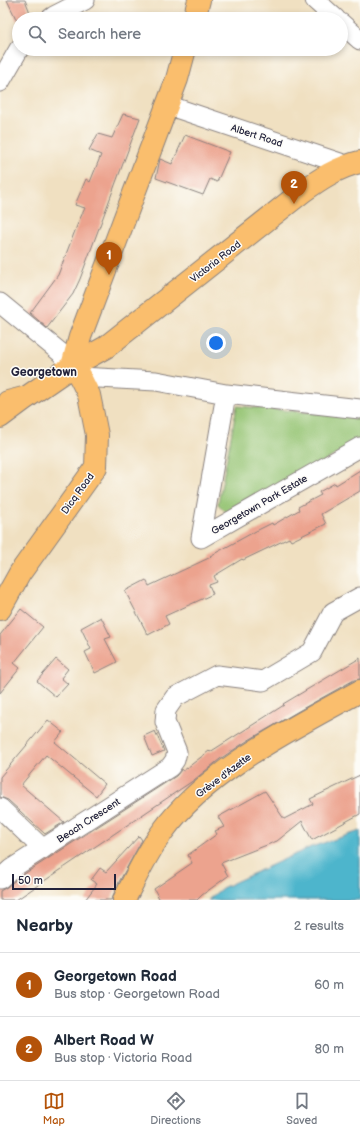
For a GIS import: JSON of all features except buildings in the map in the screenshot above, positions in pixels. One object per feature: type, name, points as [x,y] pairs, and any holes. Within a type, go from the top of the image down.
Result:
[{"type":"main road","points":[[196,12],[199,0]]},
{"type":"main road","points":[[76,372],[80,337],[177,79],[183,56]]},
{"type":"main road","name":"Victoria Road","points":[[0,417],[27,397],[76,372],[302,192],[324,177],[353,163]]},
{"type":"main road","name":"Dicq Road","points":[[0,609],[20,573],[96,467],[98,435],[89,395],[76,372]]},
{"type":"main road","points":[[0,404],[27,397]]},
{"type":"main road","name":"Grève d'Azette","points":[[124,900],[163,830],[194,796],[249,754],[360,691]]},
{"type":"street","points":[[50,12],[85,0]]},
{"type":"street","points":[[315,0],[328,12]]},
{"type":"street","points":[[348,29],[360,40]]},
{"type":"street","points":[[0,81],[15,56]]},
{"type":"street","name":"Albert Road","points":[[167,105],[353,163]]},
{"type":"street","points":[[0,303],[61,353],[76,372],[156,381],[226,394],[360,409]]},
{"type":"street","name":"Georgetown Park Estate","points":[[226,394],[201,538],[360,446]]},
{"type":"street","name":"Beach Crescent","points":[[0,879],[11,869],[170,767],[175,760],[177,752],[165,722],[166,710],[175,697],[217,675],[263,681],[312,652],[334,612],[360,597]]},
{"type":"street","points":[[0,808],[43,849]]},
{"type":"green space","points":[[237,406],[360,417],[360,441],[229,515],[218,504]]},
{"type":"water","points":[[360,831],[360,900],[208,900],[222,888],[311,847]]},
{"type":"place","name":"Albert Road W","points":[[294,204]]},
{"type":"place","name":"Georgetown Road","points":[[109,275]]},
{"type":"district","name":"Georgetown","points":[[44,372]]}]
